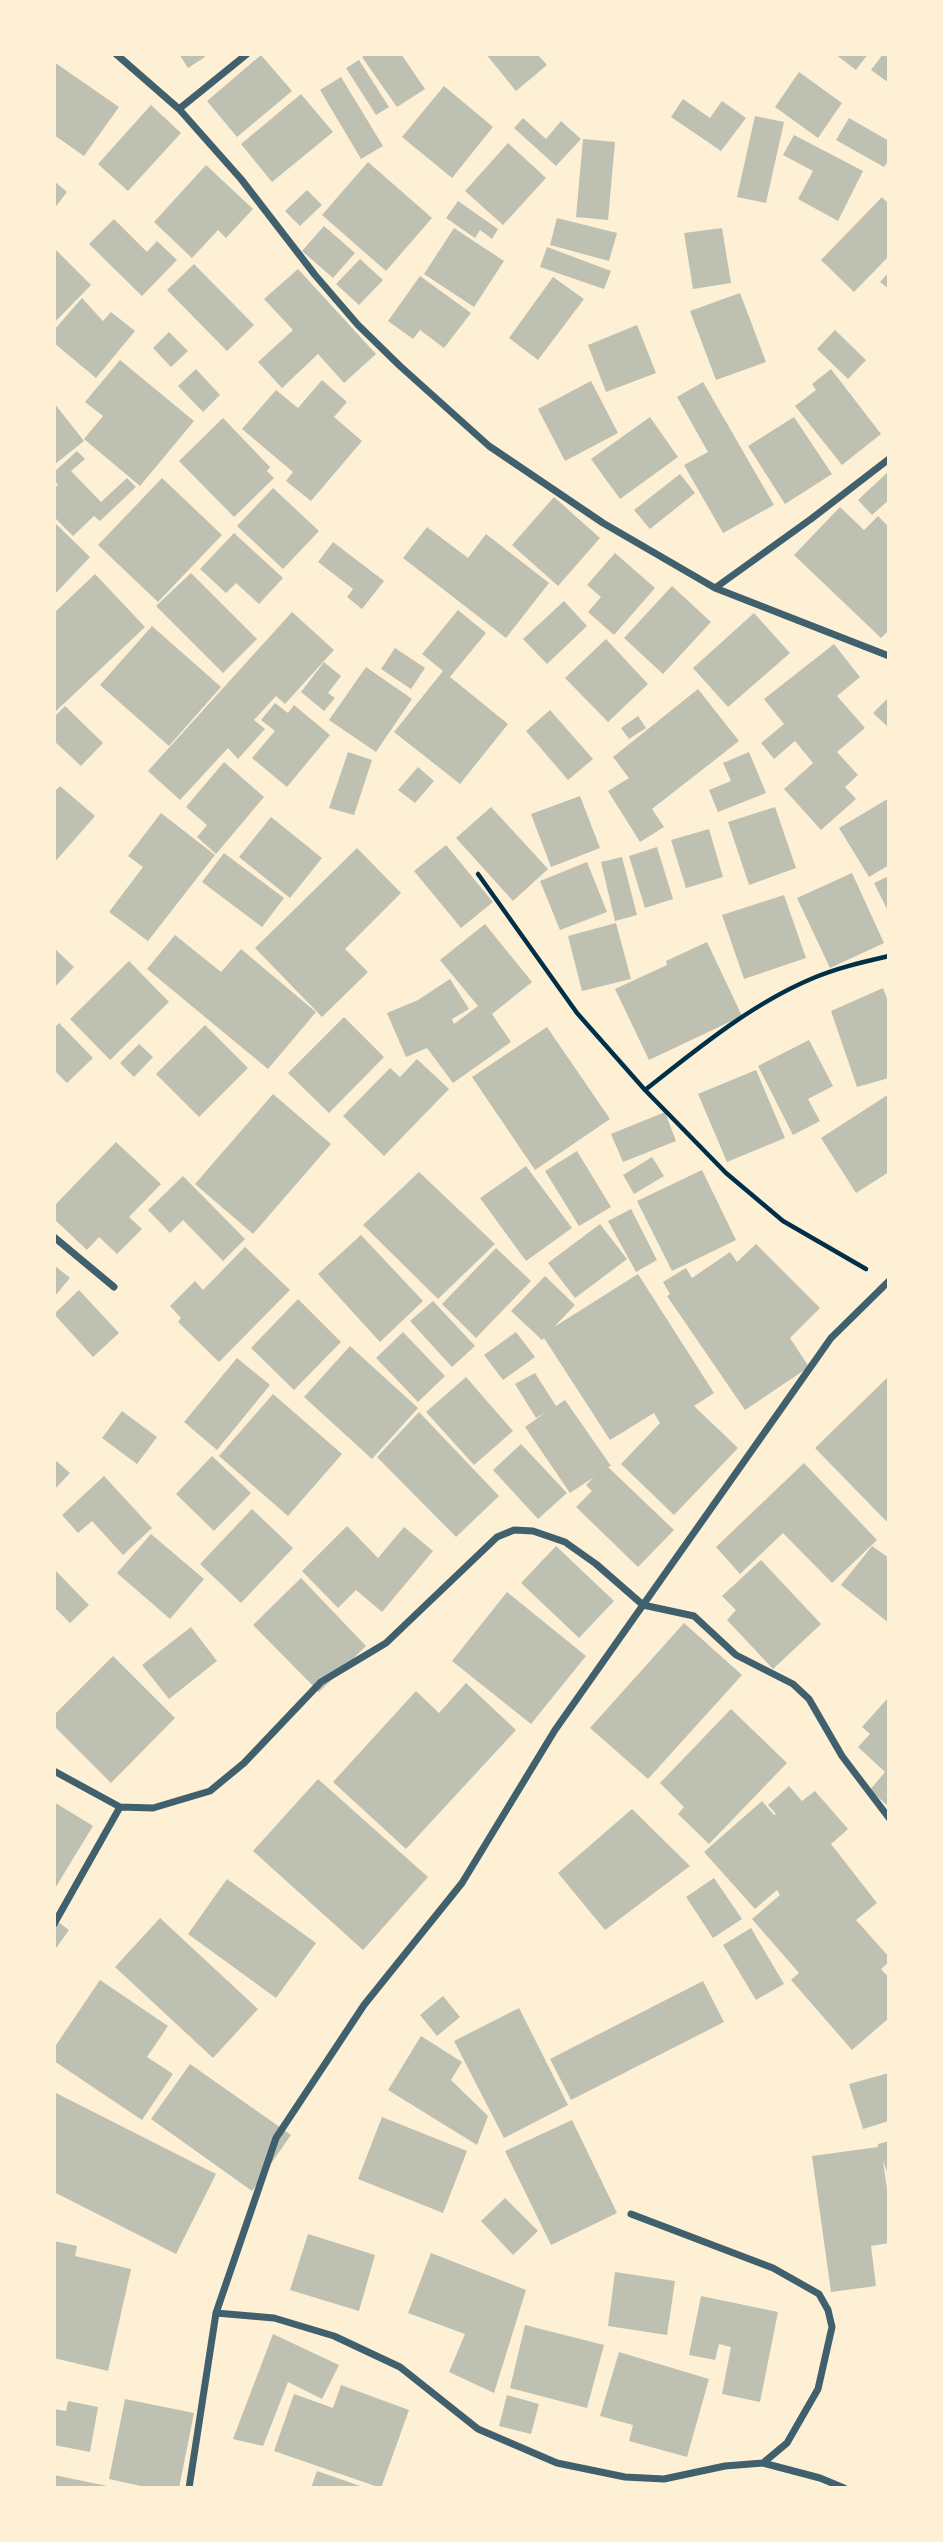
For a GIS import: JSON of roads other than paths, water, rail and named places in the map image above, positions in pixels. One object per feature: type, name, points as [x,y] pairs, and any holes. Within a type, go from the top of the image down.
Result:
[{"type":"street","points":[[116,54],[179,109],[241,179],[315,275],[358,325],[419,384],[501,454],[603,523],[715,588],[889,656]]},
{"type":"street","points":[[179,109],[247,54]]},
{"type":"street","points":[[715,588],[889,459]]},
{"type":"street","points":[[54,1237],[114,1287]]},
{"type":"street","points":[[189,2488],[216,2313],[276,2138],[364,2006],[462,1883],[555,1730],[831,1338],[889,1281]]},
{"type":"street","points":[[54,1771],[120,1807],[153,1808],[210,1791],[244,1763],[321,1682],[386,1643],[497,1536],[514,1530],[533,1531],[565,1542],[596,1564],[643,1605],[694,1616],[736,1655],[793,1685],[809,1699],[842,1756],[889,1818]]},
{"type":"street","points":[[54,1924],[120,1807]]},
{"type":"street","points":[[631,2214],[773,2268],[819,2294],[828,2310],[832,2328],[818,2389],[787,2443],[763,2463]]},
{"type":"street","points":[[216,2313],[274,2318],[334,2336],[400,2367],[478,2429],[557,2463],[663,2484],[725,2466],[763,2463],[820,2478],[844,2488]]}]
